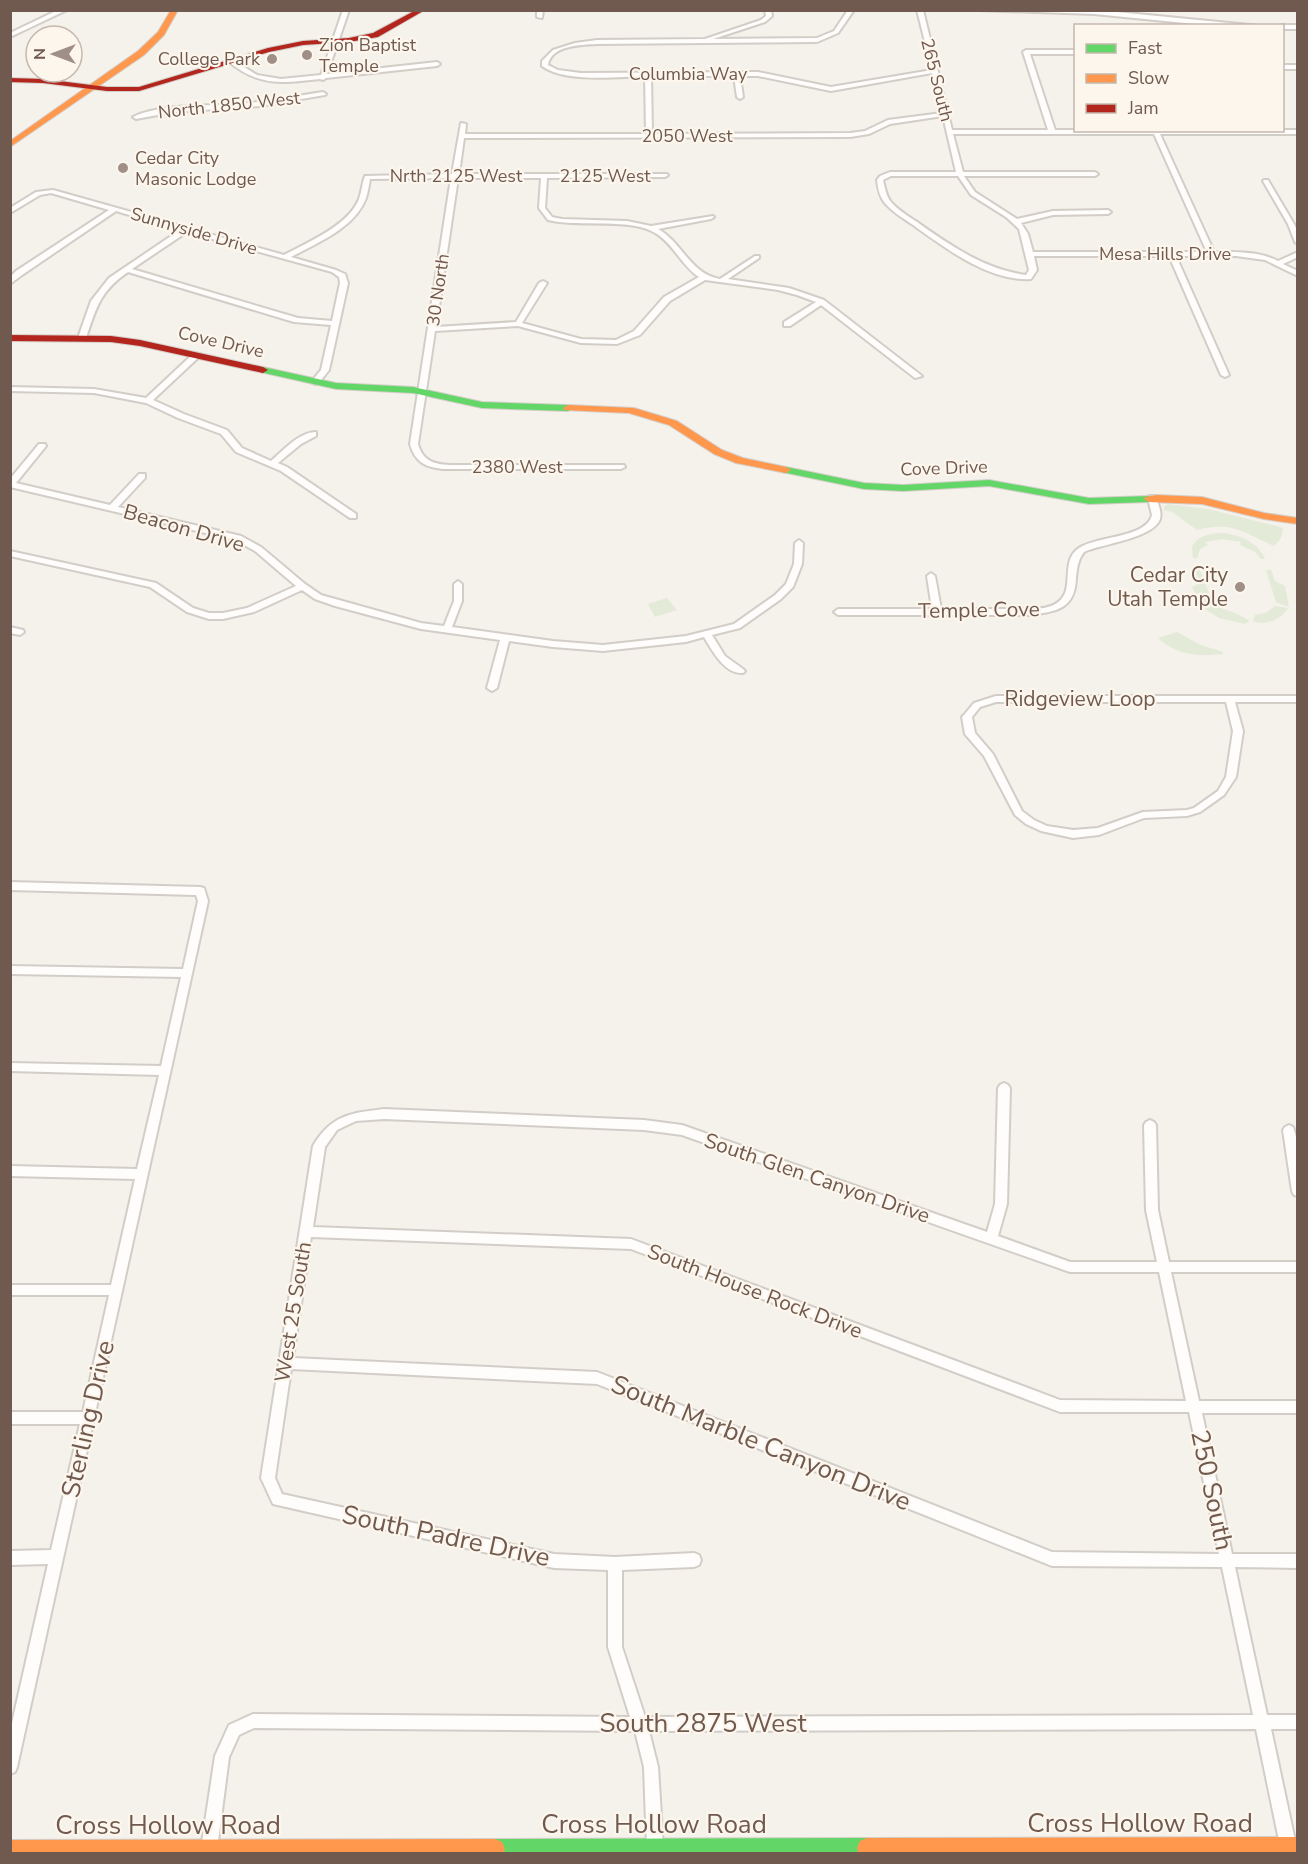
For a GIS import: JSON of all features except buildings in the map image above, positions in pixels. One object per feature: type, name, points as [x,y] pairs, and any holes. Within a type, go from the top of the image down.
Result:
[{"type":"main road","points":[[10,145],[154,42],[175,10]]},
{"type":"main road","points":[[10,80],[59,81],[118,90],[139,89],[285,46],[375,35],[422,10]]},
{"type":"main road","name":"Cove Drive","points":[[10,338],[82,338],[140,343],[336,386],[422,392],[482,405],[630,410],[673,423],[718,452],[740,461],[864,486],[903,488],[980,483],[1079,501],[1152,498],[1198,500],[1259,516],[1298,520]]},
{"type":"main road","name":"Cross Hollow Road","points":[[10,1850],[1292,1849]]},
{"type":"street","points":[[10,35],[64,10]]},
{"type":"street","points":[[323,78],[346,10]]},
{"type":"street","points":[[704,42],[713,36],[768,18],[768,10]]},
{"type":"street","points":[[704,42],[817,40],[828,37],[842,28],[851,10]]},
{"type":"street","name":"265 South","points":[[920,10],[960,174]]},
{"type":"street","points":[[980,10],[1094,12],[1232,24]]},
{"type":"street","name":"Columbia Way","points":[[704,42],[597,42],[553,52],[545,61],[545,66],[556,72],[568,74],[770,75],[831,88],[935,71]]},
{"type":"street","points":[[1052,132],[1026,52],[1074,52]]},
{"type":"street","points":[[231,61],[249,73],[266,80],[294,81],[437,64]]},
{"type":"street","points":[[648,74],[650,136]]},
{"type":"street","points":[[737,74],[740,97]]},
{"type":"street","name":"North 1850 West","points":[[136,117],[154,112],[217,105],[240,106],[323,94]]},
{"type":"street","name":"2050 West","points":[[461,136],[861,135],[888,122],[910,117],[946,114]]},
{"type":"street","name":"30 North","points":[[416,455],[414,444],[463,124]]},
{"type":"street","points":[[950,132],[1074,132]]},
{"type":"street","points":[[1155,132],[1211,254]]},
{"type":"street","points":[[960,174],[972,194],[1022,229],[1033,270],[1028,277],[1013,276],[956,253],[893,208],[884,197],[880,180],[890,174],[960,174],[1095,174]]},
{"type":"street","name":"2125 West","points":[[544,176],[665,175]]},
{"type":"street","points":[[544,176],[542,208],[550,219],[568,222],[630,224],[651,228],[711,217]]},
{"type":"street","name":"Nrth 2125 West","points":[[285,256],[330,230],[352,214],[362,199],[367,177],[544,176]]},
{"type":"street","points":[[1266,181],[1291,224],[1298,242]]},
{"type":"street","name":"Sunnyside Drive","points":[[10,211],[44,191],[51,191],[334,271],[342,276],[344,283],[336,322]]},
{"type":"street","points":[[10,282],[116,209]]},
{"type":"street","points":[[1015,222],[1053,213],[1108,212]]},
{"type":"street","points":[[651,228],[672,243],[704,277],[793,290],[821,302],[918,376]]},
{"type":"street","points":[[82,338],[99,296],[112,280],[186,229]]},
{"type":"street","name":"Mesa Hills Drive","points":[[1029,254],[1253,255],[1279,263],[1298,274]]},
{"type":"street","points":[[1279,263],[1298,254]]},
{"type":"street","points":[[1172,255],[1225,375]]},
{"type":"street","points":[[721,280],[757,257]]},
{"type":"street","points":[[127,270],[297,320],[336,322],[325,370],[315,382]]},
{"type":"street","points":[[432,329],[519,324],[581,341],[617,342],[637,333],[667,299],[704,277]]},
{"type":"street","points":[[519,324],[543,283]]},
{"type":"street","points":[[787,324],[821,302]]},
{"type":"street","points":[[147,401],[197,355]]},
{"type":"street","points":[[10,389],[94,391],[147,401],[181,417],[224,432],[239,450],[272,464],[352,516]]},
{"type":"street","points":[[272,464],[298,442],[313,434]]},
{"type":"street","points":[[11,484],[42,446]]},
{"type":"street","name":"2380 West","points":[[416,455],[424,462],[450,467],[621,467]]},
{"type":"street","points":[[112,508],[142,476]]},
{"type":"street","name":"Beacon Drive","points":[[11,484],[238,538],[258,549],[318,597],[338,604],[403,622],[447,630],[603,648],[640,646],[707,635],[737,626],[784,591],[795,575],[800,543]]},
{"type":"street","name":"Temple Cove","points":[[838,612],[1031,612],[1056,607],[1066,600],[1072,591],[1073,561],[1078,552],[1088,546],[1150,526],[1156,517],[1152,498]]},
{"type":"street","points":[[10,553],[153,585],[186,608],[209,615],[240,613],[302,586]]},
{"type":"street","points":[[931,576],[937,612]]},
{"type":"street","points":[[447,630],[458,602],[458,584]]},
{"type":"street","points":[[707,635],[722,658],[740,671]]},
{"type":"street","points":[[492,688],[505,638]]},
{"type":"street","name":"Ridgeview Loop","points":[[1230,699],[1238,731],[1231,777],[1221,793],[1197,810],[1187,813],[1132,817],[1086,834],[1045,829],[1018,813],[988,754],[970,734],[967,722],[967,717],[977,705],[996,699],[1230,699],[1298,699]]},
{"type":"street","name":"Sterling Drive","points":[[10,886],[200,891],[203,901],[57,1557],[16,1716],[10,1767]]},
{"type":"street","points":[[10,970],[187,973]]},
{"type":"street","points":[[10,1067],[165,1071]]},
{"type":"street","points":[[991,1239],[1001,1204],[1004,1088]]},
{"type":"street","name":"South Glen Canyon Drive","points":[[333,1127],[354,1117],[384,1114],[644,1125],[682,1130],[1070,1267],[1298,1268]]},
{"type":"street","name":"250 South","points":[[1149,1125],[1152,1210],[1262,1722],[1292,1849]]},
{"type":"street","name":"West 25 South","points":[[278,1499],[268,1478],[319,1146],[333,1127]]},
{"type":"street","points":[[1289,1130],[1298,1191]]},
{"type":"street","points":[[10,1171],[142,1174]]},
{"type":"street","name":"South House Rock Drive","points":[[305,1232],[630,1244],[1060,1406],[1298,1407]]},
{"type":"street","points":[[10,1290],[117,1290]]},
{"type":"street","name":"South Marble Canyon Drive","points":[[286,1363],[597,1378],[1052,1559],[1298,1561]]},
{"type":"street","points":[[10,1418],[88,1418]]},
{"type":"street","name":"South Padre Drive","points":[[278,1499],[554,1561],[615,1564],[694,1560]]},
{"type":"street","points":[[10,1558],[57,1557]]},
{"type":"street","points":[[615,1564],[615,1647],[640,1724],[651,1767],[655,1848]]},
{"type":"street","name":"South 2875 West","points":[[209,1849],[222,1755],[234,1730],[253,1721],[640,1724],[1298,1722]]},
{"type":"green space","points":[[1168,504],[1208,509],[1280,527],[1283,528],[1281,538],[1274,546],[1229,528],[1197,530],[1172,512],[1164,510]]},
{"type":"green space","points":[[1224,533],[1248,540],[1258,548],[1265,559],[1261,559],[1255,552],[1240,545],[1241,542],[1222,539],[1205,542],[1208,545],[1200,549],[1197,558],[1193,558],[1192,546],[1198,539],[1210,534]]},
{"type":"green space","points":[[1195,570],[1200,570],[1213,604],[1205,606],[1198,601],[1192,586],[1196,586],[1198,579]]},
{"type":"green space","points":[[1266,570],[1271,570],[1275,581],[1285,586],[1289,607],[1276,602]]},
{"type":"green space","points":[[667,598],[677,610],[655,617],[648,604]]},
{"type":"green space","points":[[1214,605],[1249,621],[1245,624],[1219,618],[1205,609]]},
{"type":"green space","points":[[1275,606],[1288,608],[1272,621],[1263,623],[1253,621],[1255,615],[1266,613]]},
{"type":"green space","points":[[1177,632],[1201,645],[1223,652],[1223,654],[1188,654],[1172,648],[1158,638]]},
{"type":"traffic: fast","points":[[263,370],[336,386],[413,390],[482,405],[568,408]]},
{"type":"traffic: fast","points":[[786,470],[864,486],[903,488],[989,483],[1089,501],[1149,499]]},
{"type":"traffic: fast","points":[[495,1849],[867,1848]]},
{"type":"traffic: slow","points":[[10,145],[141,53],[161,33],[175,10]]},
{"type":"traffic: slow","points":[[568,408],[630,410],[673,423],[718,452],[740,461],[786,470]]},
{"type":"traffic: slow","points":[[1149,499],[1202,501],[1264,516],[1298,521]]},
{"type":"traffic: slow","points":[[867,1848],[1298,1847]]},
{"type":"traffic: slow","points":[[10,1850],[495,1849]]},
{"type":"traffic: jam","points":[[10,80],[43,81],[107,89],[139,89],[268,50],[303,43],[349,40],[375,35],[422,10]]},
{"type":"traffic: jam","points":[[10,338],[111,339],[140,343],[263,370]]},
{"type":"place","name":"Zion Baptist Temple","points":[[307,55]]},
{"type":"place","name":"College Park","points":[[272,59]]},
{"type":"place","name":"Cedar City Masonic Lodge","points":[[123,168]]},
{"type":"place","name":"Cedar City Utah Temple","points":[[1240,587]]}]
